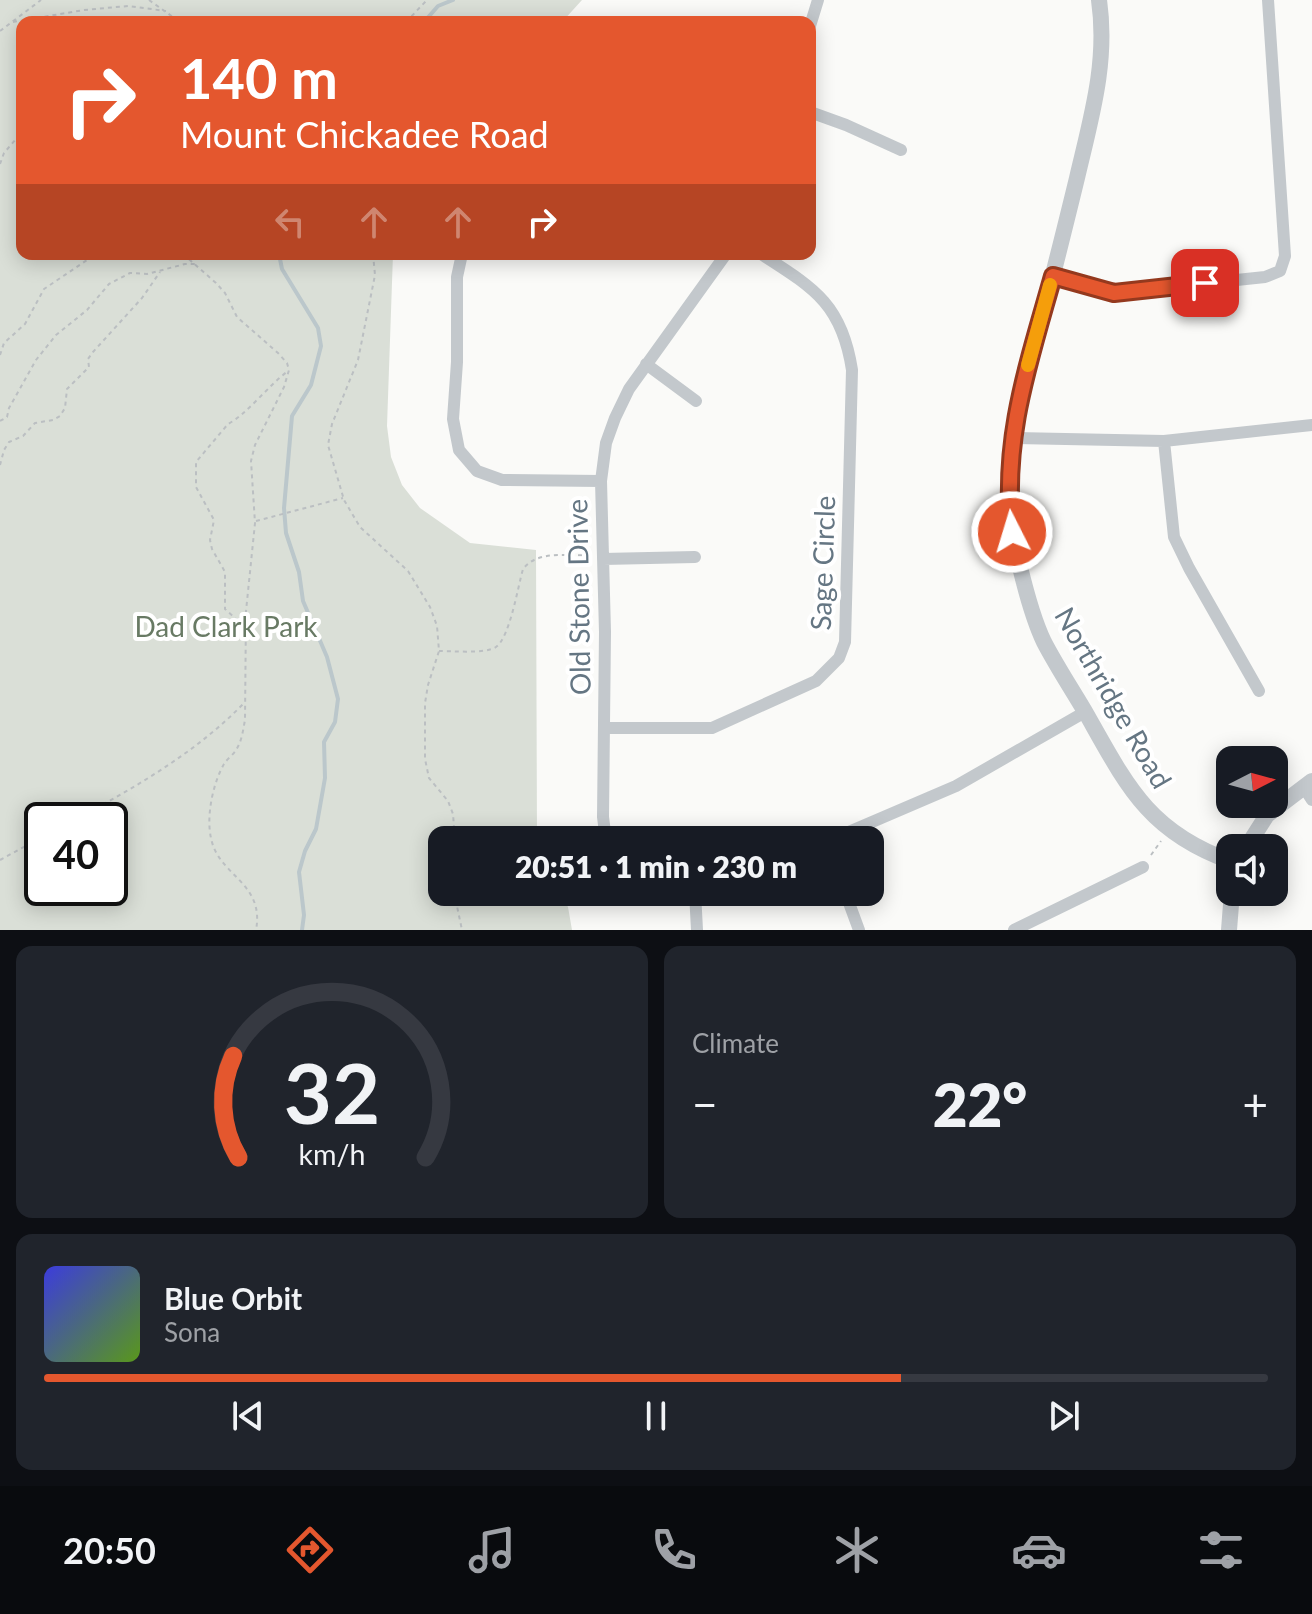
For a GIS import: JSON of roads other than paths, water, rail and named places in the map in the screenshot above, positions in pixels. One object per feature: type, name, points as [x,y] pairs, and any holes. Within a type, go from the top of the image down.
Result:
[{"type":"street","name":"Northridge Road","points":[[1099,0],[1102,21],[1101,74],[1053,276],[1016,408],[1009,503],[1012,532],[1025,588],[1044,641],[1128,786],[1169,831],[1216,856]]},
{"type":"street","points":[[1053,276],[1114,293],[1265,277],[1280,271],[1285,256],[1268,0]]},
{"type":"street","points":[[816,115],[901,150]]},
{"type":"street","points":[[461,260],[457,277],[453,419],[459,450],[477,471],[502,480],[601,481]]},
{"type":"street","name":"Old Stone Drive","points":[[604,826],[601,481],[606,443],[629,389],[722,260]]},
{"type":"street","name":"Sage Circle","points":[[604,728],[712,728],[816,681],[839,658],[845,642],[852,370],[847,340],[826,303],[808,284],[770,260]]},
{"type":"street","points":[[646,364],[696,401]]},
{"type":"street","points":[[1012,438],[1164,441],[1312,425]]},
{"type":"street","points":[[1164,441],[1174,537],[1259,691]]},
{"type":"street","points":[[603,556],[695,557]]},
{"type":"street","points":[[863,826],[956,786],[1085,712]]},
{"type":"street","points":[[1255,834],[1267,815],[1309,789]]},
{"type":"street","points":[[1014,930],[1143,867]]},
{"type":"street","points":[[696,906],[697,930]]},
{"type":"street","points":[[850,906],[859,930]]},
{"type":"street","points":[[1229,930],[1231,906]]},
{"type":"waterway","points":[[429,16],[438,6],[453,0]]},
{"type":"waterway","points":[[280,260],[282,269],[318,328],[321,346],[311,385],[292,416],[284,508],[286,533],[299,572],[303,601],[327,657],[338,699],[335,722],[324,742],[325,778],[316,829],[299,872],[304,915],[302,930]]},
{"type":"park label","name":"Dad Clark Park","points":[[226,627]]}]
